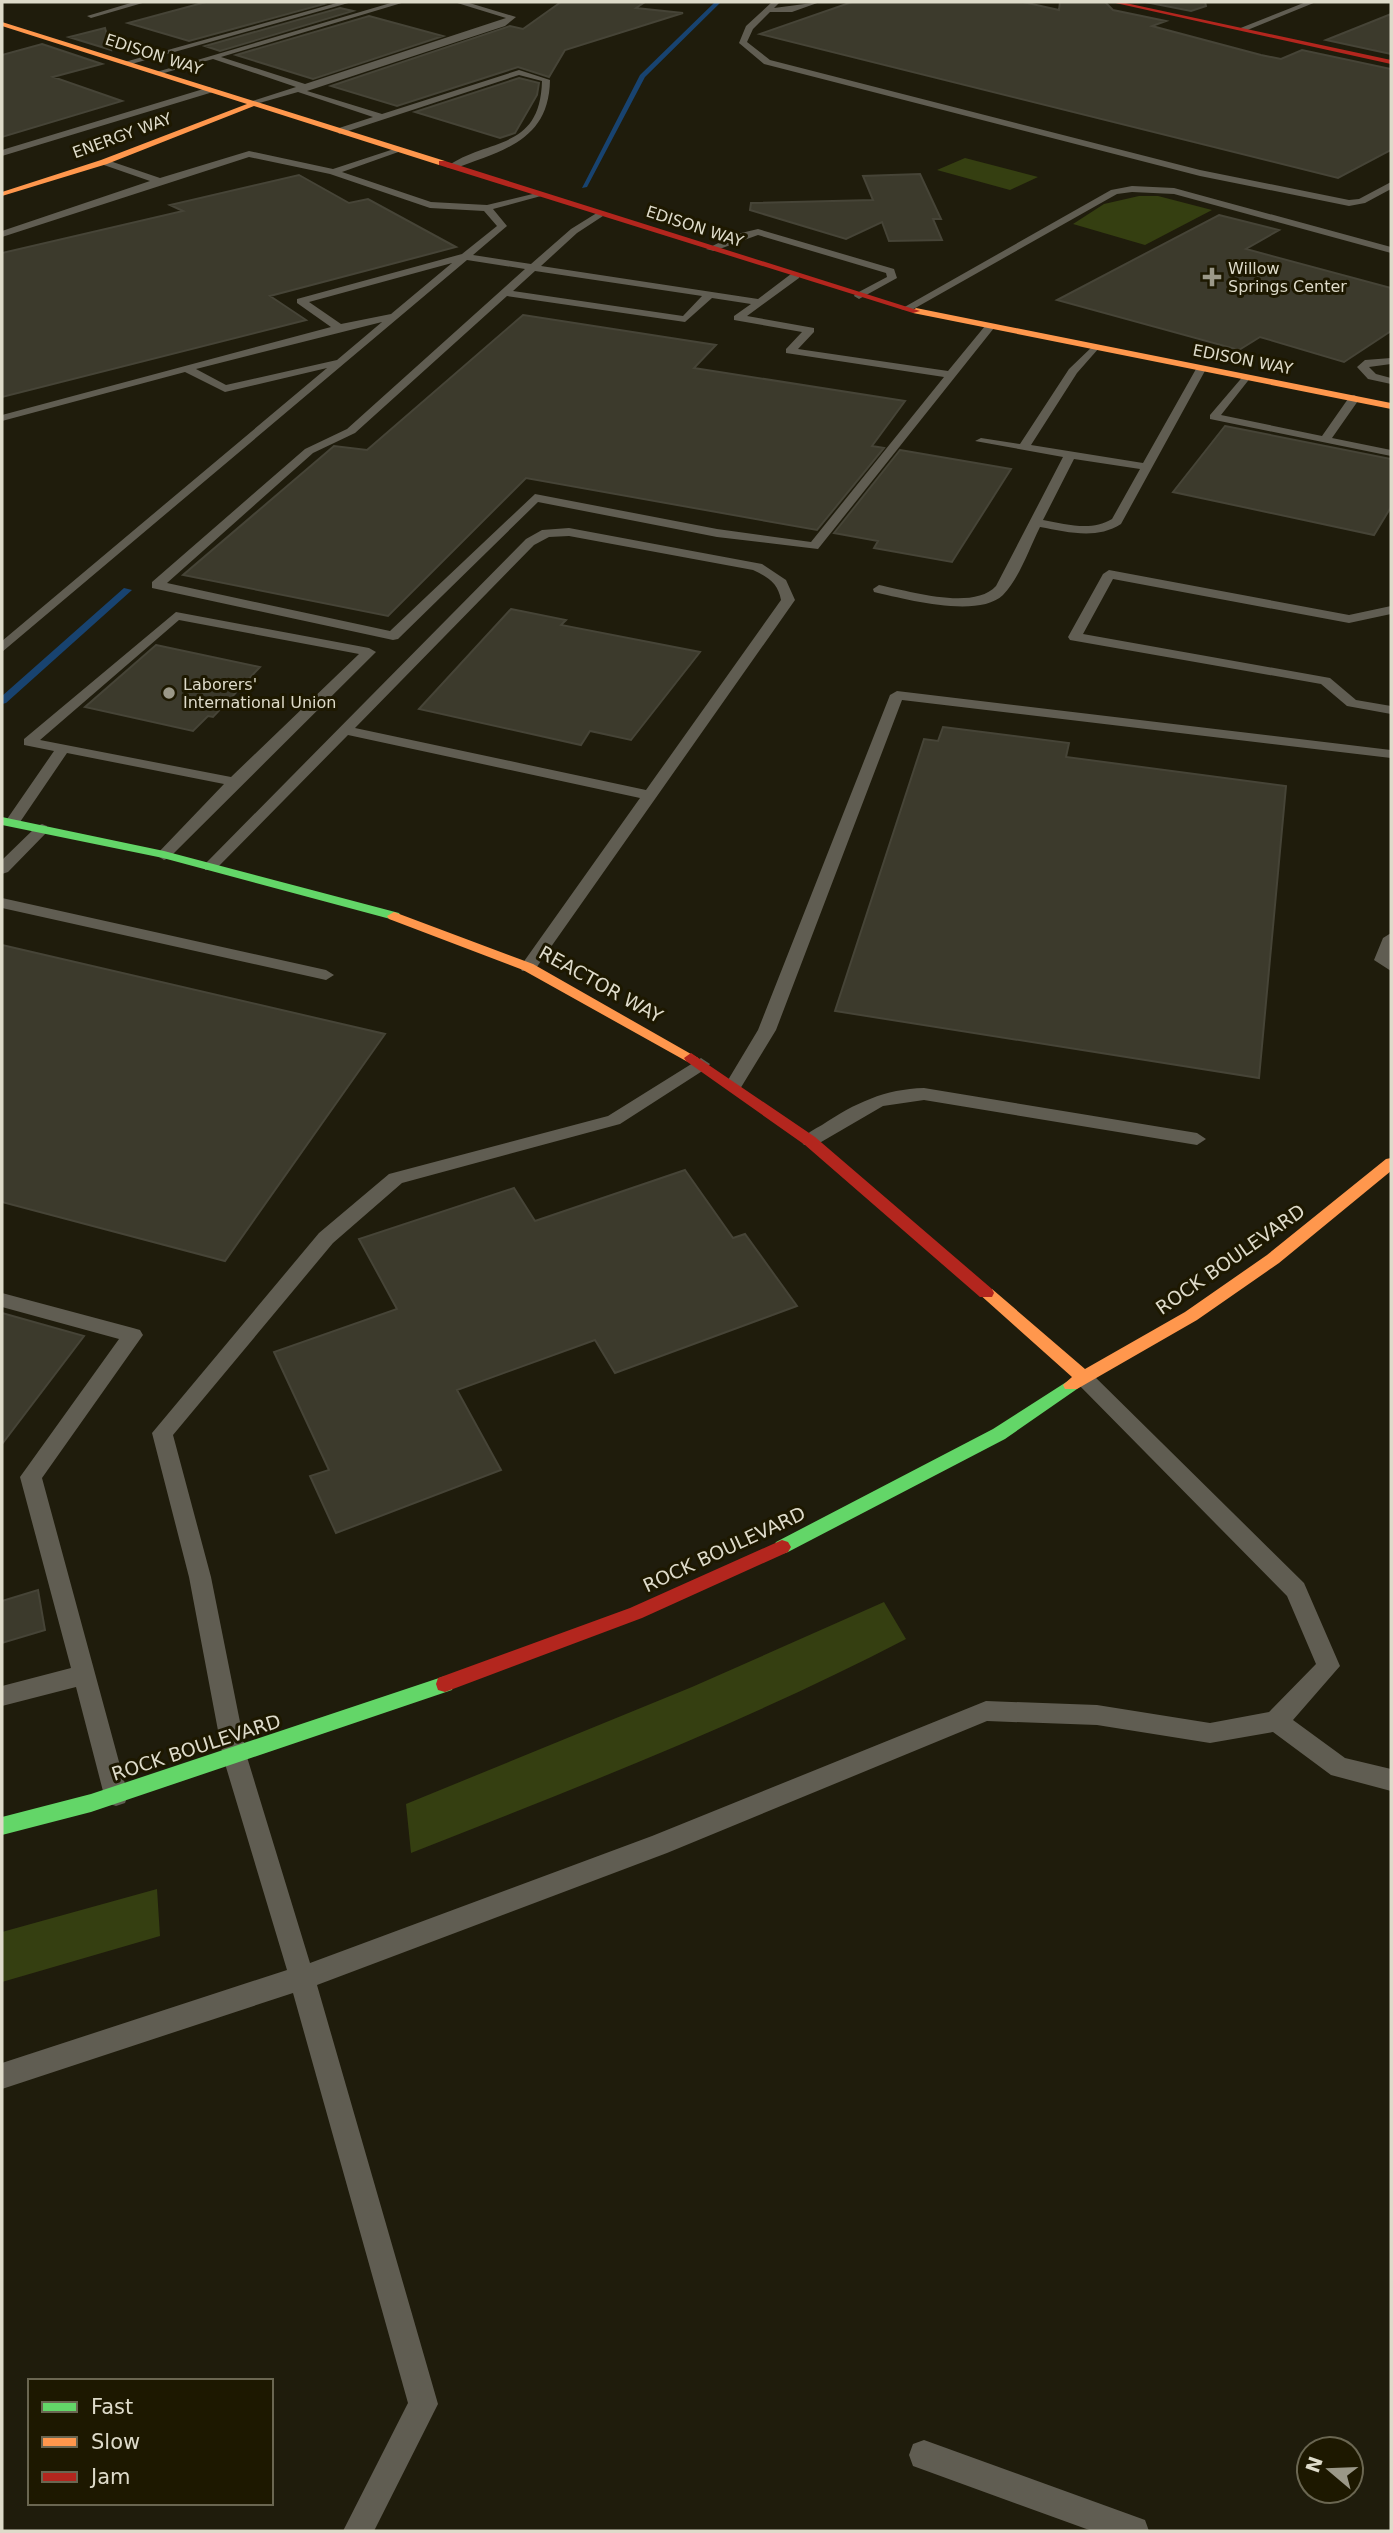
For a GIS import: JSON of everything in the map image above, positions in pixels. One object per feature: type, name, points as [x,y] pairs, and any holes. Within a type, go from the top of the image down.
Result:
[{"type":"street","points":[[1114,2],[1391,62]]},
{"type":"street","name":"EDISON WAY","points":[[2,24],[906,309],[989,328],[1391,405]]},
{"type":"street","name":"ENERGY WAY","points":[[2,194],[104,162],[252,103]]},
{"type":"street","name":"REACTOR WAY","points":[[7,822],[164,855],[370,907],[528,967],[701,1064],[810,1141],[1083,1377]]},
{"type":"street","name":"ROCK BOULEVARD","points":[[2,1826],[116,1795],[235,1757],[472,1675],[659,1603],[777,1550],[903,1487],[999,1434],[1083,1377],[1191,1316],[1273,1259],[1391,1163]]},
{"type":"lane","points":[[91,16],[142,2]]},
{"type":"lane","points":[[125,63],[348,2]]},
{"type":"lane","points":[[157,73],[401,2]]},
{"type":"lane","points":[[252,103],[502,24],[512,17],[458,2]]},
{"type":"lane","points":[[776,2],[749,28],[743,43],[767,62],[1200,173],[1248,181],[1332,201],[1362,201],[1391,186]]},
{"type":"lane","points":[[767,10],[792,10],[816,2]]},
{"type":"lane","points":[[1242,29],[1311,2]]},
{"type":"lane","points":[[214,57],[304,87]]},
{"type":"lane","points":[[339,131],[519,72],[546,80],[548,96],[539,121],[523,137],[451,167]]},
{"type":"lane","points":[[304,87],[302,92],[382,117]]},
{"type":"lane","points":[[2,153],[210,90]]},
{"type":"lane","points":[[333,172],[400,150]]},
{"type":"lane","points":[[2,234],[249,154],[265,155],[333,172],[430,205],[487,208],[538,194]]},
{"type":"lane","points":[[104,162],[160,181]]},
{"type":"lane","points":[[906,309],[1114,192],[1132,189],[1174,191],[1391,250]]},
{"type":"lane","points":[[2,648],[502,226],[487,208]]},
{"type":"lane","points":[[600,214],[574,231],[351,431],[309,452],[157,585],[393,636],[535,498],[717,533],[814,546],[989,328]]},
{"type":"lane","points":[[711,249],[740,236],[758,232],[890,271],[892,278],[859,296]]},
{"type":"lane","points":[[339,328],[301,301],[464,257],[760,302]]},
{"type":"lane","points":[[796,276],[738,318],[810,330],[790,351],[951,375]]},
{"type":"lane","points":[[507,293],[685,319],[710,294]]},
{"type":"lane","points":[[2,418],[339,328],[394,316]]},
{"type":"lane","points":[[1023,448],[1073,371],[1094,348]]},
{"type":"lane","points":[[1374,402],[1390,381],[1373,377],[1362,367],[1369,362],[1391,360]]},
{"type":"lane","points":[[187,369],[225,389],[340,361]]},
{"type":"lane","points":[[1036,523],[1092,531],[1110,527],[1117,521],[1201,369]]},
{"type":"lane","points":[[1245,377],[1214,417],[1391,453]]},
{"type":"lane","points":[[1325,440],[1354,398]]},
{"type":"lane","points":[[981,441],[1147,467]]},
{"type":"lane","points":[[878,589],[955,602],[984,601],[997,594],[1069,455]]},
{"type":"lane","points":[[210,867],[530,542],[545,533],[569,532],[743,565],[777,577],[786,587],[788,600],[647,795],[528,967]]},
{"type":"lane","points":[[1391,610],[1349,619],[1110,574],[1075,637],[1325,681],[1352,703],[1391,710]]},
{"type":"lane","points":[[164,855],[234,782],[369,652],[176,617],[29,742],[234,782]]},
{"type":"lane","points":[[734,1085],[767,1030],[897,695],[1391,754]]},
{"type":"lane","points":[[343,730],[647,795]]},
{"type":"lane","points":[[7,822],[63,748]]},
{"type":"lane","points":[[2,869],[42,829]]},
{"type":"lane","points":[[2,902],[326,975]]},
{"type":"lane","points":[[1391,939],[1382,960],[1391,966]]},
{"type":"lane","points":[[358,2531],[423,2404],[302,1978],[235,1757],[200,1577],[162,1433],[326,1238],[397,1178],[614,1120],[701,1064]]},
{"type":"lane","points":[[810,1141],[880,1098],[900,1093],[924,1094],[1197,1139]]},
{"type":"lane","points":[[2,1300],[132,1335],[31,1477],[116,1795]]},
{"type":"lane","points":[[2,2076],[302,1978],[658,1845],[986,1711],[1097,1716],[1210,1733],[1276,1721],[1329,1666],[1296,1590],[1083,1377]]},
{"type":"lane","points":[[2,1696],[83,1675]]},
{"type":"lane","points":[[1276,1721],[1339,1767],[1391,1780]]},
{"type":"lane","points":[[924,2455],[1134,2531]]},
{"type":"green space","points":[[965,158],[1038,177],[1010,190],[937,170]]},
{"type":"green space","points":[[1139,196],[1158,196],[1212,210],[1145,245],[1073,224],[1104,204]]},
{"type":"green space","points":[[884,1602],[906,1639],[723,1726],[411,1853],[406,1804],[692,1687]]},
{"type":"green space","points":[[157,1889],[160,1936],[2,1982],[2,1932]]},
{"type":"building","points":[[206,2],[324,4],[189,41],[128,23]]},
{"type":"building","points":[[561,2],[645,2],[636,8],[683,13],[565,50],[549,77],[518,67],[397,106],[331,86],[510,26],[523,29]]},
{"type":"building","points":[[852,2],[1023,2],[1059,10],[1060,2],[1105,2],[1113,10],[1166,21],[1152,26],[1261,55],[1281,59],[1302,50],[1391,69],[1391,150],[1338,178],[760,34]]},
{"type":"building","points":[[1145,2],[1205,2],[1206,6],[1191,11]]},
{"type":"building","points":[[340,8],[353,11],[220,51],[205,46]]},
{"type":"building","points":[[1391,14],[1391,54],[1326,40]]},
{"type":"building","points":[[369,16],[443,36],[313,79],[236,55]]},
{"type":"building","points":[[105,28],[111,50],[69,37]]},
{"type":"building","points":[[42,44],[102,64],[53,77],[122,101],[2,137],[2,55]]},
{"type":"building","points":[[519,78],[539,83],[537,95],[515,133],[500,138],[415,112]]},
{"type":"building","points":[[920,174],[941,219],[933,219],[942,240],[889,241],[882,222],[846,239],[750,210],[751,203],[873,200],[863,176]]},
{"type":"building","points":[[299,175],[349,203],[368,199],[456,247],[270,296],[306,320],[2,397],[2,253],[183,211],[170,205]]},
{"type":"building","points":[[1219,215],[1279,230],[1246,249],[1391,288],[1391,331],[1344,362],[1260,337],[1239,350],[1057,300]]},
{"type":"building","points":[[523,315],[716,345],[694,368],[905,401],[872,446],[884,448],[817,530],[526,478],[388,616],[183,575],[334,446],[367,450]]},
{"type":"building","points":[[1225,426],[1391,459],[1391,507],[1374,535],[1173,492]]},
{"type":"building","points":[[900,450],[1011,469],[952,562],[874,548],[878,541],[834,533]]},
{"type":"building","points":[[511,609],[566,620],[561,625],[700,652],[631,740],[590,731],[581,745],[419,709]]},
{"type":"building","name":"Laborers' International Union","points":[[156,645],[260,667],[213,717],[208,716],[193,731],[85,707]]},
{"type":"building","points":[[943,727],[1069,743],[1066,757],[1286,786],[1259,1078],[835,1011],[924,739],[938,741]]},
{"type":"building","points":[[2,945],[385,1034],[225,1261],[2,1202]]},
{"type":"building","points":[[685,1170],[733,1238],[745,1234],[797,1306],[615,1373],[595,1340],[457,1390],[501,1470],[336,1533],[310,1476],[329,1470],[274,1352],[397,1309],[359,1239],[514,1188],[535,1221]]},
{"type":"building","points":[[2,1313],[84,1336],[2,1444]]},
{"type":"building","points":[[38,1590],[45,1630],[2,1643],[2,1601]]},
{"type":"waterway","points":[[584,187],[642,76],[718,2]]},
{"type":"waterway","points":[[2,701],[127,590]]},
{"type":"traffic: fast","points":[[2,821],[164,855],[394,916]]},
{"type":"traffic: fast","points":[[782,1547],[999,1434],[1071,1385]]},
{"type":"traffic: fast","points":[[2,1826],[91,1803],[445,1684]]},
{"type":"traffic: slow","points":[[2,24],[442,163]]},
{"type":"traffic: slow","points":[[2,194],[104,162],[252,104]]},
{"type":"traffic: slow","points":[[916,311],[1391,406]]},
{"type":"traffic: slow","points":[[394,916],[528,967],[691,1058]]},
{"type":"traffic: slow","points":[[1071,1385],[1191,1316],[1273,1259],[1391,1163]]},
{"type":"traffic: slow","points":[[986,1293],[1083,1377]]},
{"type":"traffic: jam","points":[[1114,2],[1391,62]]},
{"type":"traffic: jam","points":[[442,163],[916,311]]},
{"type":"traffic: jam","points":[[691,1058],[810,1141],[986,1293]]},
{"type":"traffic: jam","points":[[445,1684],[636,1613],[782,1547]]},
{"type":"place","name":"Willow Springs Center","points":[[1212,277]]},
{"type":"place","name":"Laborers' International Union","points":[[169,693]]}]
